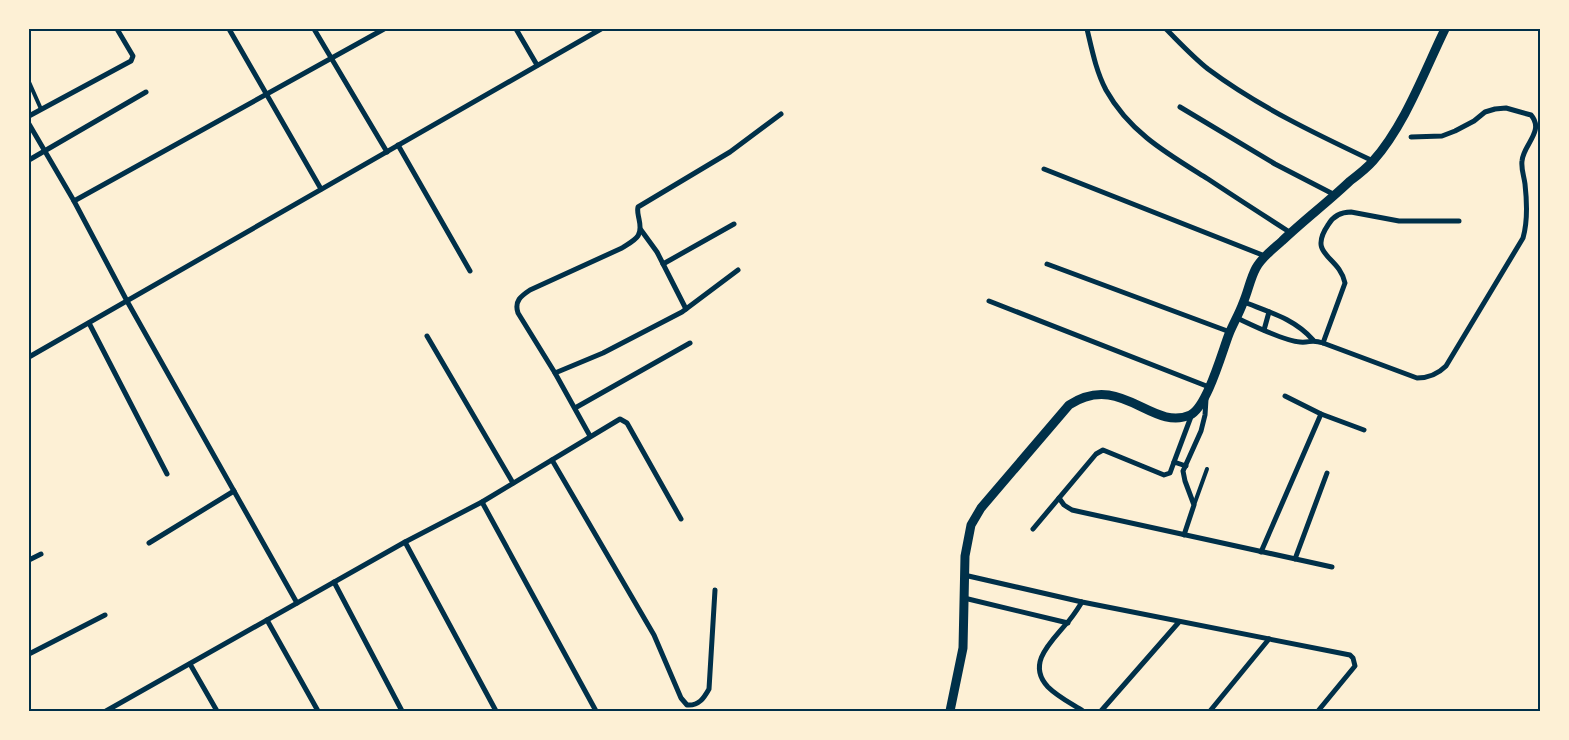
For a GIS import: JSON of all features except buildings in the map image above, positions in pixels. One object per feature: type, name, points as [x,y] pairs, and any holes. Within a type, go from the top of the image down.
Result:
[{"type":"street","points":[[29,116],[133,59],[117,29]]},
{"type":"street","points":[[229,29],[321,190]]},
{"type":"street","points":[[314,29],[386,152]]},
{"type":"street","points":[[74,201],[384,29]]},
{"type":"street","points":[[516,29],[537,65]]},
{"type":"street","points":[[30,354],[128,301],[601,29]]},
{"type":"street","points":[[1087,29],[1096,67],[1103,84],[1118,109],[1134,128],[1162,150],[1291,233]]},
{"type":"street","points":[[1166,29],[1189,52],[1230,83],[1294,122],[1372,161]]},
{"type":"street","points":[[1033,529],[1096,454],[1103,450],[1164,475],[1170,473],[1192,414],[1198,408],[1207,391],[1244,302],[1255,270],[1265,256],[1372,161],[1398,126],[1444,29]]},
{"type":"street","points":[[29,160],[146,92]]},
{"type":"street","points":[[1180,107],[1275,164],[1335,195]]},
{"type":"street","points":[[1237,318],[1264,330],[1300,342],[1313,340],[1323,343],[1417,378],[1433,375],[1446,366],[1523,238],[1526,229],[1527,213],[1522,156],[1536,134],[1535,121],[1531,115],[1506,108],[1495,109],[1485,112],[1474,122],[1442,136],[1411,137]]},
{"type":"street","points":[[686,308],[651,243],[641,230],[638,207],[730,152],[781,114]]},
{"type":"street","points":[[29,124],[74,201],[297,603]]},
{"type":"street","points":[[398,145],[470,271]]},
{"type":"street","points":[[1044,169],[1265,256]]},
{"type":"street","points":[[1323,343],[1345,283],[1343,274],[1325,254],[1320,245],[1320,238],[1330,221],[1344,212],[1399,220],[1459,221]]},
{"type":"street","points":[[663,264],[734,224]]},
{"type":"street","points":[[590,436],[555,372],[516,308],[518,300],[530,290],[622,248],[635,240],[641,230]]},
{"type":"street","points":[[1048,264],[1230,332]]},
{"type":"street","points":[[555,372],[633,338],[686,308],[738,270]]},
{"type":"street","points":[[989,301],[1207,391]]},
{"type":"street","points":[[1244,302],[1286,319],[1304,329],[1313,340]]},
{"type":"street","points":[[1264,330],[1269,312]]},
{"type":"street","points":[[89,323],[166,474]]},
{"type":"street","points":[[427,336],[513,483]]},
{"type":"street","points":[[575,408],[690,343]]},
{"type":"street","points":[[1184,535],[1194,505],[1183,471],[1201,431],[1205,415],[1207,391]]},
{"type":"street","points":[[950,711],[963,648],[965,556],[969,533],[981,508],[1069,405],[1084,397],[1101,394],[1118,396],[1170,418],[1192,414]]},
{"type":"street","points":[[1285,396],[1321,414],[1364,430]]},
{"type":"street","points":[[1261,552],[1321,414]]},
{"type":"street","points":[[106,711],[334,582],[482,502],[620,419],[626,423],[682,519]]},
{"type":"street","points":[[552,460],[654,635],[681,698],[687,705],[695,705],[703,699],[709,689],[715,590]]},
{"type":"street","points":[[1174,462],[1186,466]]},
{"type":"street","points":[[1295,559],[1327,473]]},
{"type":"street","points":[[149,543],[234,491]]},
{"type":"street","points":[[1059,498],[1064,505],[1072,510],[1332,567]]},
{"type":"street","points":[[482,502],[596,711]]},
{"type":"street","points":[[406,542],[496,711]]},
{"type":"street","points":[[29,560],[40,554]]},
{"type":"street","points":[[964,575],[1082,602],[1350,655],[1355,666],[1318,711]]},
{"type":"street","points":[[334,582],[402,711]]},
{"type":"street","points":[[963,598],[1068,622]]},
{"type":"street","points":[[1082,602],[1068,622],[1048,644],[1041,655],[1040,666],[1042,678],[1050,689],[1083,711]]},
{"type":"street","points":[[29,654],[105,616]]},
{"type":"street","points":[[267,620],[318,711]]},
{"type":"street","points":[[1101,711],[1179,622]]},
{"type":"street","points":[[1210,711],[1269,639]]},
{"type":"street","points":[[190,664],[217,711]]},
{"type":"street","points":[[694,711],[695,705]]},
{"type":"lane","points":[[29,82],[42,109]]},
{"type":"lane","points":[[1194,505],[1207,469]]}]
